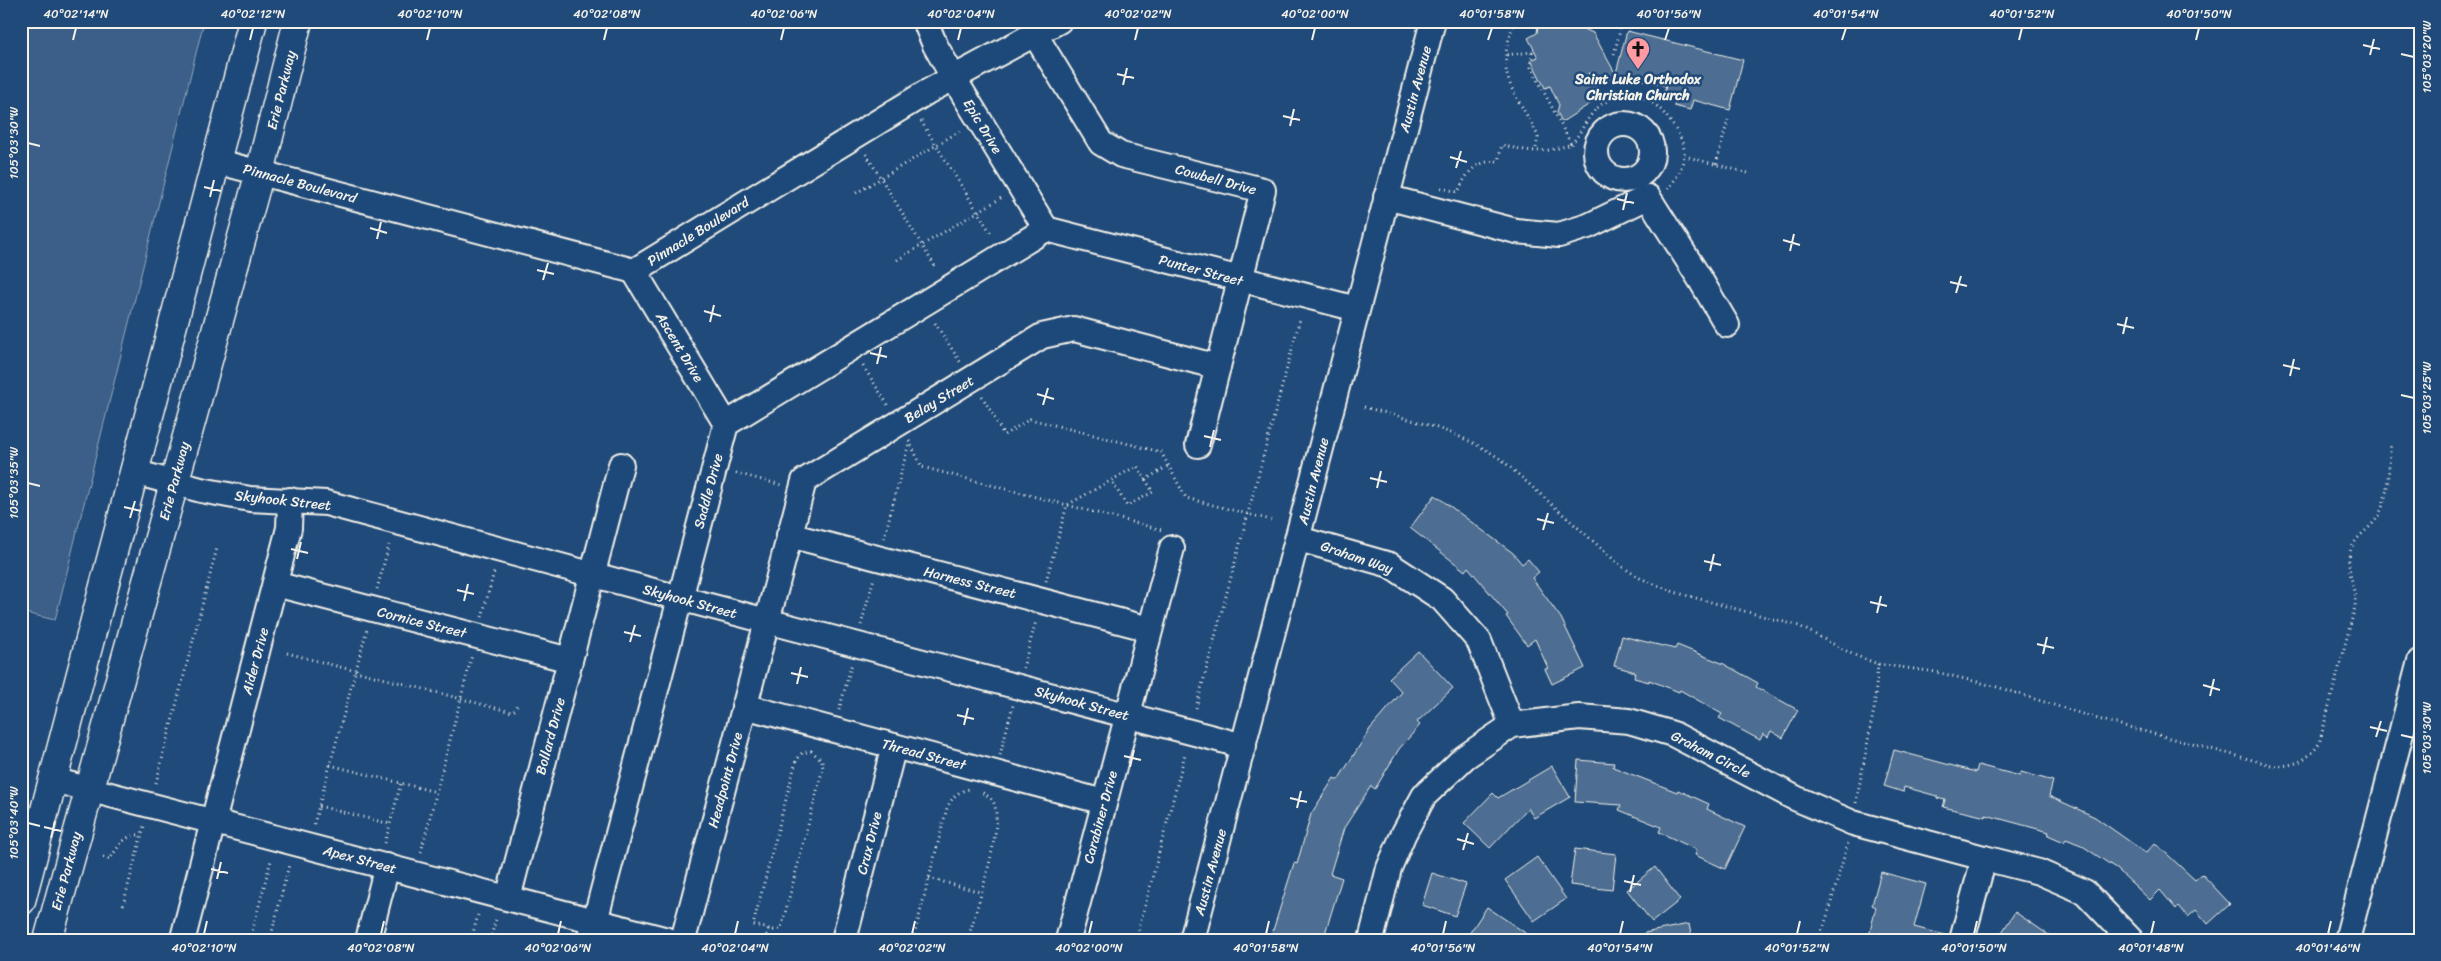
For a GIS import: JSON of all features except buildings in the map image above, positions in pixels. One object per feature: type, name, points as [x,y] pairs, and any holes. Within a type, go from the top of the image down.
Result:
[{"type":"main road","points":[[21,901],[253,21]]},
{"type":"main road","name":"Erie Parkway","points":[[48,940],[260,172],[298,21]]},
{"type":"street","name":"Epic Drive","points":[[925,21],[935,45],[953,77],[1046,229]]},
{"type":"street","name":"Pinnacle Boulevard","points":[[215,161],[634,271],[830,150],[953,77],[1059,21]]},
{"type":"street","name":"Austin Avenue","points":[[1192,940],[1299,538],[1433,21]]},
{"type":"street","name":"Cowbell Drive","points":[[1034,33],[1101,143],[1121,155],[1263,190],[1198,445]]},
{"type":"street","points":[[1386,197],[1516,231],[1559,235],[1588,226],[1650,189],[1727,325]]},
{"type":"street","points":[[726,424],[1046,229]]},
{"type":"street","name":"Punter Street","points":[[1046,229],[1357,309]]},
{"type":"street","name":"Ascent Drive","points":[[634,271],[726,424]]},
{"type":"street","name":"Belay Street","points":[[766,621],[804,481],[905,432],[972,379],[1042,336],[1074,329],[1218,367]]},
{"type":"street","name":"Saddle Drive","points":[[592,930],[726,424]]},
{"type":"street","name":"Bollard Drive","points":[[508,898],[621,465]]},
{"type":"street","name":"Skyhook Street","points":[[134,472],[201,490],[250,499],[326,503],[592,575],[1244,746]]},
{"type":"street","name":"Aider Drive","points":[[184,934],[289,528],[290,500]]},
{"type":"street","name":"Harness Street","points":[[789,535],[1150,629]]},
{"type":"street","name":"Graham Way","points":[[1299,538],[1390,565],[1442,599],[1479,641],[1512,725]]},
{"type":"street","name":"Carabiner Drive","points":[[1068,940],[1150,629],[1167,539]]},
{"type":"street","name":"Cornice Street","points":[[275,584],[570,660]]},
{"type":"street","name":"Headpoint Drive","points":[[683,940],[766,621]]},
{"type":"street","points":[[2347,940],[2420,661]]},
{"type":"street","name":"Thread Street","points":[[744,706],[1104,802]]},
{"type":"street","name":"Graham Circle","points":[[1371,940],[1390,868],[1404,832],[1424,796],[1465,757],[1512,725],[1579,717],[1629,721],[1674,734],[1795,798],[1853,823],[2039,872],[2085,892],[2131,940]]},
{"type":"street","name":"Crux Drive","points":[[844,940],[894,746]]},
{"type":"street","name":"Apex Street","points":[[53,780],[508,898],[592,930],[668,940]]},
{"type":"street","points":[[1962,940],[1984,858]]},
{"type":"street","points":[[368,940],[387,866]]},
{"type":"path","points":[[1515,21],[1505,55],[1506,77],[1537,134],[1535,152]]},
{"type":"path","points":[[1614,54],[1620,31],[1620,21]]},
{"type":"path","points":[[1505,55],[1532,52],[1531,66],[1571,144]]},
{"type":"path","points":[[1432,186],[1458,192],[1464,178],[1474,166],[1486,161],[1498,161],[1502,145],[1535,152],[1554,150],[1571,144],[1579,136],[1583,124],[1590,115],[1606,102],[1623,95],[1633,95],[1650,100],[1664,112],[1682,140],[1684,156],[1677,178],[1650,189]]},
{"type":"path","points":[[1716,164],[1728,120]]},
{"type":"path","points":[[921,121],[992,235]]},
{"type":"path","points":[[856,193],[960,131]]},
{"type":"path","points":[[866,154],[936,268]]},
{"type":"path","points":[[1684,156],[1748,173]]},
{"type":"path","points":[[897,260],[1001,198]]},
{"type":"path","points":[[1196,708],[1300,319]]},
{"type":"path","points":[[935,323],[972,379],[1004,435],[1030,419],[1161,452],[1186,498],[1271,520]]},
{"type":"path","points":[[863,366],[905,432],[922,467],[1067,505],[1167,539]]},
{"type":"path","points":[[1364,407],[1460,435],[1482,446],[1502,460],[1603,552],[1640,578],[1674,592],[1799,626],[1854,655],[1878,664],[1936,672],[1994,686],[2098,719],[2275,766],[2288,766],[2300,762],[2311,755],[2319,744],[2355,608],[2356,597],[2349,562],[2351,548],[2376,519],[2381,509],[2390,443]]},
{"type":"path","points":[[818,755],[832,729],[857,644],[879,558],[905,432]]},
{"type":"path","points":[[989,796],[1067,505],[1111,480],[1137,466],[1153,492],[1127,506],[1111,480]]},
{"type":"path","points":[[1145,480],[1168,466]]},
{"type":"path","points":[[736,473],[802,491]]},
{"type":"path","points":[[314,824],[389,545]]},
{"type":"path","points":[[156,783],[217,548]]},
{"type":"path","points":[[420,852],[494,572]]},
{"type":"path","points":[[287,653],[510,712],[515,710],[517,704]]},
{"type":"path","points":[[1855,808],[1874,710],[1878,664]]},
{"type":"path","points":[[812,751],[822,760],[823,768],[782,925],[780,929],[768,929],[753,925],[796,761],[802,753],[812,751]]},
{"type":"path","points":[[1136,940],[1185,754]]},
{"type":"path","points":[[330,765],[436,792]]},
{"type":"path","points":[[385,843],[401,783]]},
{"type":"path","points":[[913,940],[947,808],[952,798],[968,789],[976,790],[989,796],[994,805],[994,842],[968,940]]},
{"type":"path","points":[[319,806],[390,824]]},
{"type":"path","points":[[123,905],[144,826]]},
{"type":"path","points":[[103,857],[110,859],[124,839],[132,834],[142,835]]},
{"type":"path","points":[[1819,940],[1849,837]]},
{"type":"path","points":[[250,940],[271,860]]},
{"type":"path","points":[[270,940],[289,865]]},
{"type":"path","points":[[929,878],[980,892]]},
{"type":"path","points":[[471,940],[478,915]]},
{"type":"path","points":[[490,940],[496,919]]},
{"type":"path","points":[[766,940],[768,929]]},
{"type":"shaded area","points":[[21,21],[204,21],[55,620],[21,612]]},
{"type":"place","name":"Saint Luke Orthodox Christian Church","points":[[1638,70]]}]
